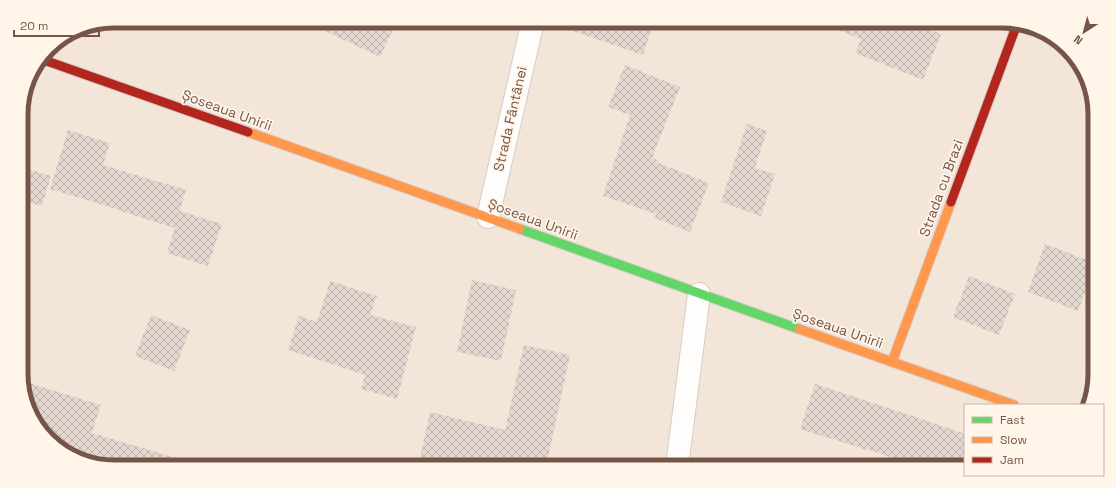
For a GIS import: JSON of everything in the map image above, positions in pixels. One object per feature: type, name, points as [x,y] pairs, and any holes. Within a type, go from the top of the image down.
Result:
[{"type":"main road","name":"Strada cu Brazi","points":[[892,362],[1015,29]]},
{"type":"main road","name":"Șoseaua Unirii","points":[[47,61],[1011,404]]},
{"type":"street","name":"Strada Fântânei","points":[[488,217],[530,28]]},
{"type":"street","points":[[678,460],[699,294]]},
{"type":"shaded area","points":[[109,28],[1007,28],[1024,31],[1035,35],[1054,46],[1063,53],[1070,62],[1081,81],[1087,103],[1088,379],[1082,404],[964,404],[964,460],[109,460],[92,457],[81,453],[62,442],[53,435],[46,426],[35,407],[29,385],[28,109],[31,92],[37,76],[49,57],[66,43],[87,33]]},
{"type":"building","points":[[319,28],[394,28],[380,57]]},
{"type":"building","points":[[564,28],[652,28],[643,55]]},
{"type":"building","points":[[833,28],[925,28],[941,34],[923,80],[855,53],[861,39]]},
{"type":"building","points":[[625,65],[680,87],[652,158],[657,160],[656,162],[709,183],[690,232],[655,218],[656,214],[603,196],[630,115],[608,107]]},
{"type":"building","points":[[747,124],[767,131],[755,168],[775,174],[761,216],[721,202]]},
{"type":"building","points":[[68,130],[110,143],[103,165],[186,190],[175,228],[50,189]]},
{"type":"building","points":[[28,169],[51,176],[42,206],[28,202]]},
{"type":"building","points":[[180,211],[222,224],[208,266],[167,253]]},
{"type":"building","points":[[1045,244],[1088,260],[1088,285],[1078,311],[1028,292]]},
{"type":"building","points":[[969,276],[1015,294],[999,335],[953,317]]},
{"type":"building","points":[[472,280],[516,290],[501,361],[457,352]]},
{"type":"building","points":[[330,281],[377,296],[370,315],[416,327],[397,399],[361,389],[365,375],[288,350],[299,316],[317,322]]},
{"type":"building","points":[[151,315],[190,330],[174,371],[135,356]]},
{"type":"building","points":[[524,345],[570,355],[548,460],[420,460],[430,412],[505,430]]},
{"type":"building","points":[[29,383],[101,405],[92,433],[183,460],[109,460],[92,457],[71,448],[53,435],[40,417],[31,396]]},
{"type":"building","points":[[815,384],[964,434],[964,460],[898,460],[800,429]]},
{"type":"traffic: fast","points":[[520,229],[799,329]]},
{"type":"traffic: slow","points":[[248,132],[520,229]]},
{"type":"traffic: slow","points":[[892,362],[951,202]]},
{"type":"traffic: slow","points":[[799,329],[1011,404]]},
{"type":"traffic: jam","points":[[951,202],[1015,29]]},
{"type":"traffic: jam","points":[[46,61],[248,132]]}]
